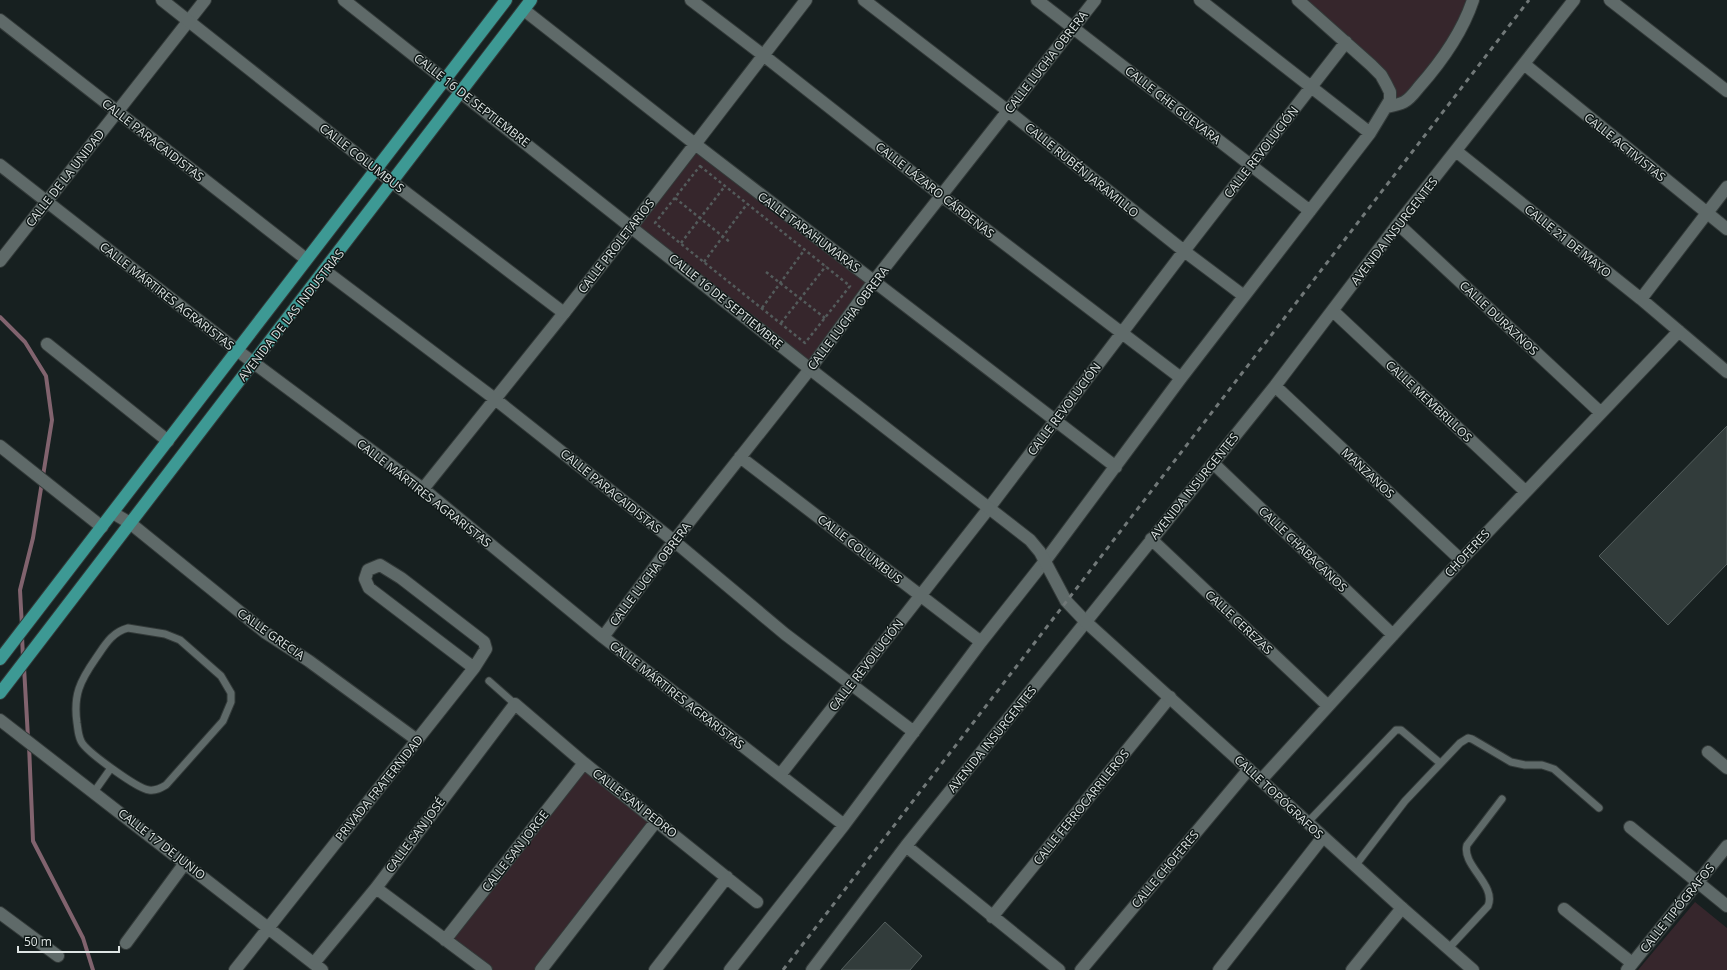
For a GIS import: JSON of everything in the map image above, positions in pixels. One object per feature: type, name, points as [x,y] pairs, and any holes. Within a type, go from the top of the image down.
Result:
[{"type":"main road","name":"AVENIDA DE LAS INDUSTRIAS","points":[[0,659],[506,0]]},
{"type":"main road","name":"AVENIDA DE LAS INDUSTRIAS","points":[[0,692],[528,5]]},
{"type":"street","name":"CALLE COLUMBUS","points":[[162,0],[392,182],[564,313]]},
{"type":"street","name":"CALLE DE LA UNIDAD","points":[[0,261],[205,0]]},
{"type":"street","name":"CALLE 16 DE SEPTIEMBRE","points":[[344,0],[632,226],[810,369],[1030,540],[1045,561],[1066,601],[1086,622]]},
{"type":"street","name":"CALLE LÁZARO CÁRDENAS","points":[[691,0],[763,54],[942,196],[1181,378]]},
{"type":"street","name":"CALLE PROLETARIOS","points":[[423,489],[564,313],[806,0]]},
{"type":"street","name":"CALLE RUBÉN JARAMILLO","points":[[864,0],[1244,296]]},
{"type":"street","name":"CALLE CHE GUEVARA","points":[[1036,0],[1310,211]]},
{"type":"street","name":"CALLE LUCHA OBRERA","points":[[603,638],[674,541],[810,369],[874,281],[1095,0]]},
{"type":"street","points":[[1200,0],[1370,133]]},
{"type":"street","points":[[730,970],[844,825],[981,642],[1045,561],[1181,378],[1370,133],[1388,104],[1390,92],[1381,75],[1298,0]]},
{"type":"street","points":[[1388,104],[1404,102],[1426,80],[1444,56],[1458,33],[1473,0]]},
{"type":"street","name":"AVENIDA INSURGENTES","points":[[812,970],[906,846],[1275,386],[1398,224],[1574,0]]},
{"type":"street","points":[[1610,0],[1727,91]]},
{"type":"street","name":"CALLE TARAHUMARAS","points":[[528,5],[695,144],[1116,467]]},
{"type":"street","name":"CALLE PARACAIDISTAS","points":[[0,20],[306,259]]},
{"type":"street","name":"CALLE REVOLUCIÓN","points":[[780,775],[1056,422],[1184,250],[1346,42]]},
{"type":"street","name":"CALLE ACTIVISTAS","points":[[1524,64],[1727,229]]},
{"type":"street","name":"CALLE 21 DE MAYO","points":[[1456,151],[1641,299],[1727,372]]},
{"type":"street","name":"CALLE MÁRTIRES AGRARISTAS","points":[[0,165],[238,351],[423,489],[603,638],[844,825]]},
{"type":"street","points":[[1641,299],[1727,187]]},
{"type":"street","name":"CALLE DURAZNOS","points":[[1398,224],[1601,413]]},
{"type":"street","name":"CALLE PARACAIDISTAS","points":[[324,270],[495,399],[674,541],[785,634],[914,732]]},
{"type":"street","name":"CALLE MEMBRILLOS","points":[[1333,311],[1526,491]]},
{"type":"street","name":"CHOFERES","points":[[1261,780],[1327,705],[1461,560],[1679,331]]},
{"type":"street","points":[[47,344],[168,440]]},
{"type":"street","name":"MANZANOS","points":[[1275,386],[1461,560]]},
{"type":"street","points":[[0,446],[102,527]]},
{"type":"street","name":"CALLE COLUMBUS","points":[[740,457],[981,642]]},
{"type":"street","name":"CALLE CHABACANOS","points":[[1213,463],[1393,635]]},
{"type":"street","name":"CALLE GRECIA","points":[[113,513],[130,523],[266,633],[309,661],[417,740]]},
{"type":"street","name":"CALLE CEREZAS","points":[[1151,539],[1327,705]]},
{"type":"street","name":"PRIVADA FRATERNIDAD","points":[[235,970],[267,928],[417,740],[474,668],[485,653],[487,646],[484,642],[401,578],[380,565],[368,570],[365,580],[369,588],[474,668]]},
{"type":"street","name":"CALLE TOPÓGRAFOS","points":[[1086,622],[1307,823],[1473,970]]},
{"type":"street","name":"CALLE FERROCARRILEROS","points":[[992,917],[1170,697]]},
{"type":"street","name":"CALLE SAN PEDRO","points":[[515,704],[584,763],[657,820],[757,902]]},
{"type":"street","name":"CALLE SAN JOSÉ","points":[[318,967],[515,704]]},
{"type":"street","name":"CALLE 17 DE JUNIO","points":[[0,720],[185,862],[318,967]]},
{"type":"street","points":[[1708,752],[1727,768]]},
{"type":"street","name":"CALLE SAN JORGE","points":[[445,940],[584,763]]},
{"type":"street","name":"CALLE CHOFERES","points":[[1081,970],[1249,769]]},
{"type":"street","points":[[541,970],[657,820]]},
{"type":"street","points":[[1630,827],[1727,906]]},
{"type":"street","points":[[1219,970],[1323,837]]},
{"type":"street","points":[[906,846],[1059,970]]},
{"type":"street","name":"CALLE TIPÓGRAFOS","points":[[1630,967],[1727,846]]},
{"type":"street","points":[[126,943],[185,862]]},
{"type":"street","points":[[655,970],[727,877]]},
{"type":"street","points":[[376,888],[486,970]]},
{"type":"street","points":[[1352,970],[1402,908]]},
{"type":"street","points":[[1564,909],[1630,967]]},
{"type":"street","points":[[0,913],[58,956]]},
{"type":"lane","points":[[128,628],[172,636],[180,640],[221,676],[231,693],[231,702],[223,721],[172,779],[160,789],[149,790],[142,788],[111,768],[83,745],[80,740],[76,705],[77,695],[83,678],[111,637],[121,630],[128,628]]},
{"type":"lane","points":[[489,681],[515,704]]},
{"type":"lane","points":[[1307,823],[1396,730],[1401,730],[1440,763]]},
{"type":"lane","points":[[1355,866],[1397,811],[1440,763],[1460,743],[1468,738],[1511,762],[1525,765],[1542,765],[1554,769],[1599,808]]},
{"type":"lane","points":[[94,792],[111,768]]},
{"type":"lane","points":[[1448,949],[1490,902],[1489,893],[1469,858],[1466,849],[1467,845],[1502,799]]},
{"type":"path","points":[[700,166],[850,286],[806,342],[655,223],[675,198],[700,166]]},
{"type":"path","points":[[681,243],[725,186]]},
{"type":"path","points":[[675,198],[731,243]]},
{"type":"path","points":[[704,262],[747,204]]},
{"type":"path","points":[[762,308],[805,249]]},
{"type":"path","points":[[780,323],[826,266]]},
{"type":"path","points":[[766,272],[825,318]]},
{"type":"shaded area","points":[[1294,0],[1473,0],[1467,17],[1410,97],[1386,107],[1386,84]]},
{"type":"shaded area","points":[[695,144],[874,281],[810,369],[632,226]]},
{"type":"shaded area","points":[[584,763],[657,820],[541,970],[486,970],[445,940]]},
{"type":"shaded area","points":[[1695,902],[1727,928],[1727,970],[1638,970]]},
{"type":"building","points":[[1727,426],[1727,564],[1668,625],[1599,556]]},
{"type":"building","points":[[885,922],[922,956],[910,970],[841,970]]},
{"type":"waterway","points":[[0,317],[25,342],[46,376],[52,420],[33,538],[20,590],[22,627]]},
{"type":"waterway","points":[[22,635],[23,659]]},
{"type":"waterway","points":[[24,667],[28,738]]},
{"type":"waterway","points":[[29,745],[33,841],[83,938],[93,970]]},
{"type":"railway","points":[[783,970],[1529,0]]}]
